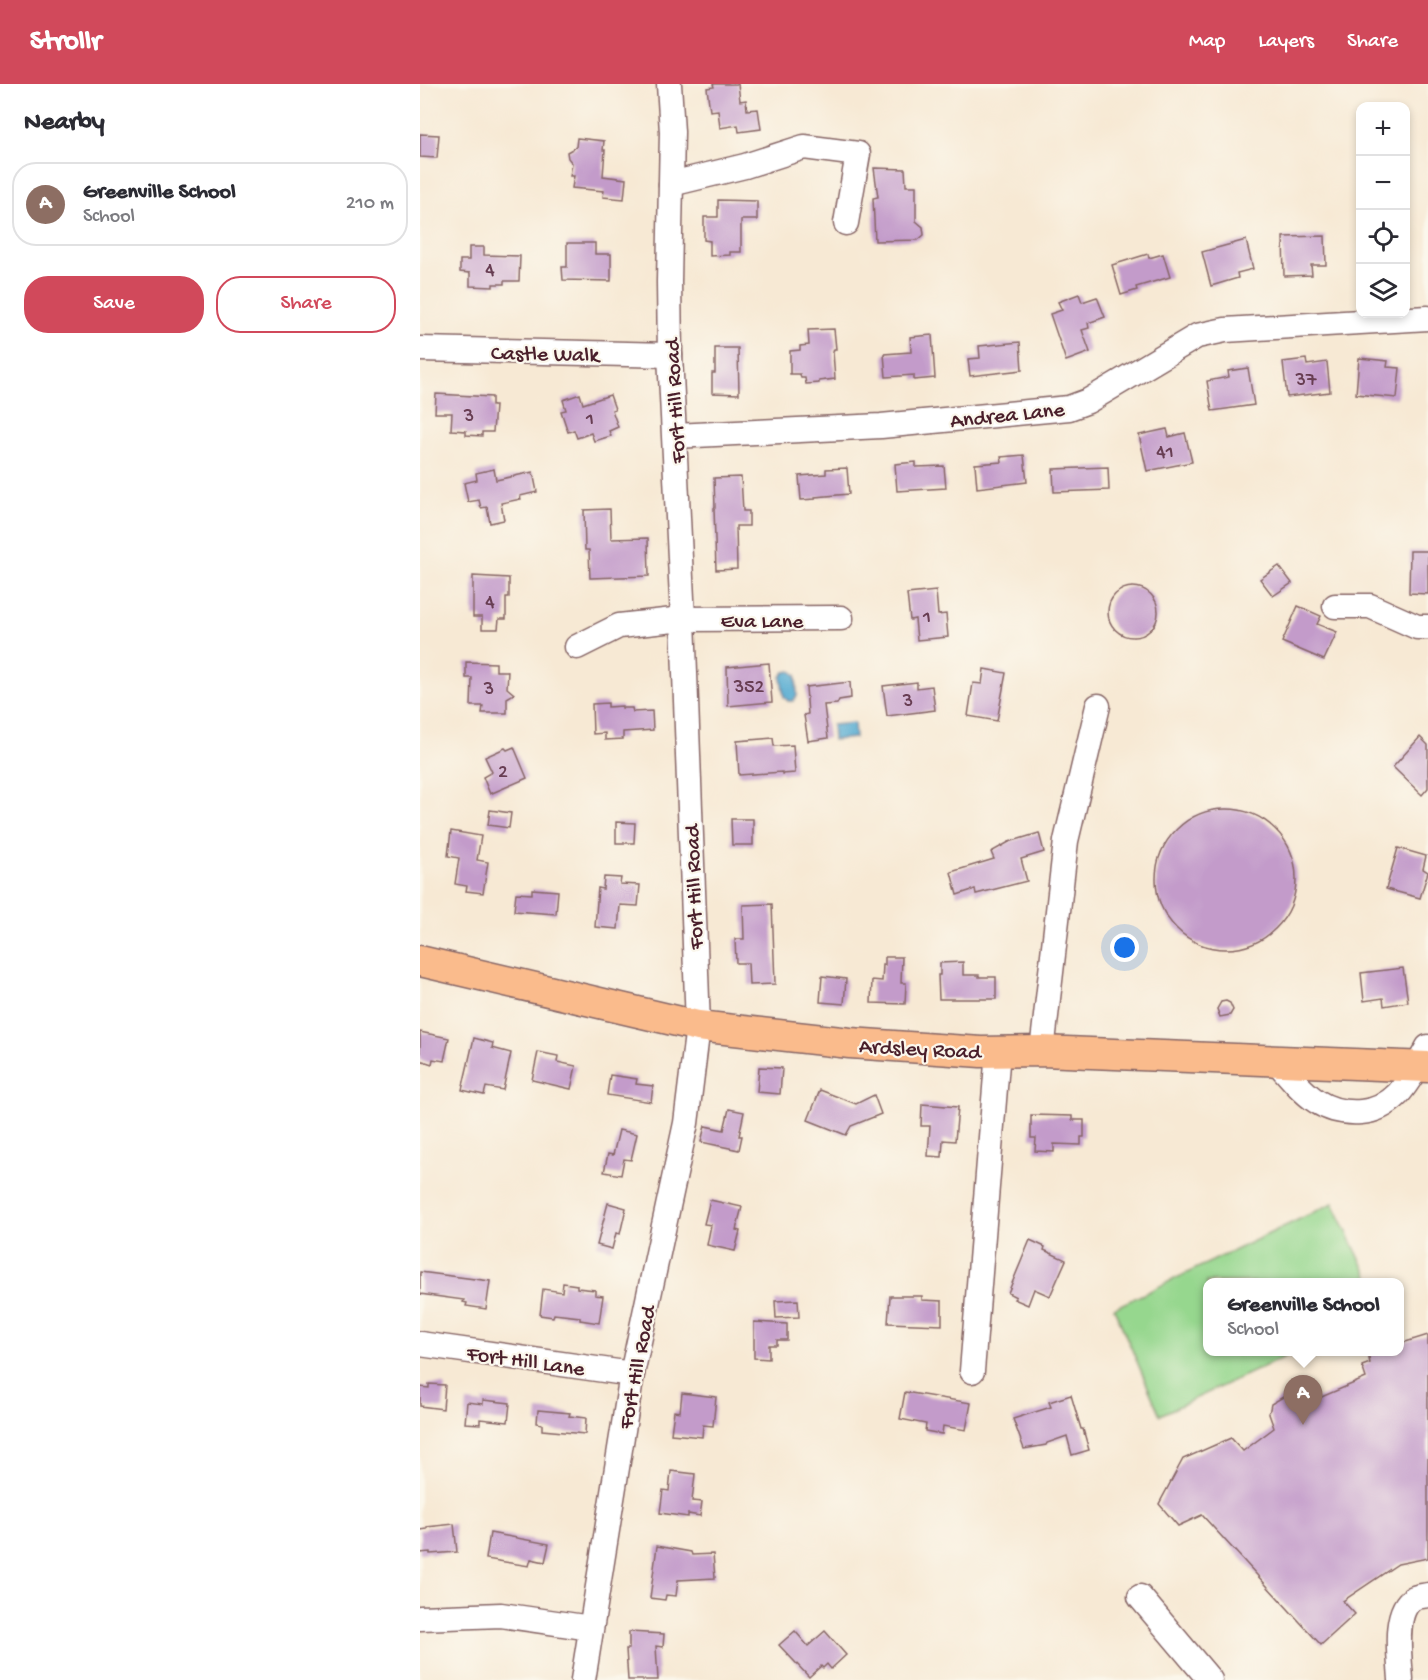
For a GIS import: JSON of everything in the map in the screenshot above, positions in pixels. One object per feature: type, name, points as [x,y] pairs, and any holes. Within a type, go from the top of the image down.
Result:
[{"type":"main road","name":"Ardsley Road","points":[[420,961],[698,1026],[850,1043],[981,1052],[1042,1051],[1276,1062],[1424,1060]]},
{"type":"street","name":"Fort Hill Road","points":[[583,1680],[632,1374],[686,1123],[698,1026],[683,619],[670,355],[672,132],[669,84]]},
{"type":"street","points":[[671,184],[745,166],[804,147],[858,154],[846,223]]},
{"type":"street","name":"Andrea Lane","points":[[675,436],[880,426],[1069,408],[1088,401],[1197,336],[1225,330],[1428,318]]},
{"type":"street","name":"Castle Walk","points":[[420,350],[670,355]]},
{"type":"street","points":[[1335,606],[1370,606],[1418,627],[1428,627]]},
{"type":"street","name":"Eva Lane","points":[[576,647],[619,626],[683,619],[841,618]]},
{"type":"street","points":[[1042,1051],[1066,841],[1098,706]]},
{"type":"street","points":[[972,1371],[998,1051]]},
{"type":"street","points":[[1276,1062],[1301,1089],[1319,1103],[1332,1110],[1354,1112],[1371,1111],[1384,1105],[1399,1092],[1424,1060]]},
{"type":"street","name":"Fort Hill Lane","points":[[420,1344],[632,1374]]},
{"type":"street","points":[[1401,1680],[1399,1631],[1403,1609],[1414,1598],[1428,1595]]},
{"type":"street","points":[[1140,1597],[1210,1680]]},
{"type":"street","points":[[420,1617],[501,1615],[591,1628]]},
{"type":"green space","points":[[1333,1203],[1369,1278],[1203,1278],[1203,1356],[1286,1356],[1160,1415],[1114,1308]]},
{"type":"water","points":[[791,671],[796,675],[797,696],[793,701],[788,701],[784,697],[781,677],[785,672]]},
{"type":"water","points":[[854,723],[855,738],[833,740],[832,725]]},
{"type":"building","points":[[713,84],[738,84],[740,101],[746,100],[747,110],[758,109],[761,129],[739,132],[738,125],[720,128],[718,110],[710,111],[707,88],[714,87]]},
{"type":"building","points":[[420,134],[439,135],[437,158],[420,157]]},
{"type":"building","points":[[577,138],[604,141],[603,176],[626,179],[624,199],[603,197],[604,191],[572,188],[574,176],[570,176],[572,163],[567,152],[576,147]]},
{"type":"building","points":[[874,168],[905,169],[906,186],[916,186],[916,221],[923,227],[924,235],[918,240],[875,241],[873,198],[878,197]]},
{"type":"building","points":[[718,200],[757,201],[757,220],[741,220],[741,252],[710,256],[710,241],[704,240],[704,217],[718,217]]},
{"type":"building","points":[[1325,236],[1326,265],[1311,265],[1312,275],[1284,276],[1283,237]]},
{"type":"building","points":[[1246,240],[1253,269],[1237,273],[1238,278],[1211,286],[1202,252]]},
{"type":"building","points":[[567,243],[595,243],[595,254],[611,254],[611,281],[563,280],[562,267],[567,267]]},
{"type":"building","points":[[469,247],[484,247],[484,255],[520,256],[519,281],[504,281],[504,284],[493,284],[493,287],[470,286],[470,273],[460,272],[460,260],[469,260]]},
{"type":"building","points":[[1148,254],[1149,258],[1163,254],[1170,277],[1136,287],[1137,290],[1121,295],[1112,265]]},
{"type":"building","points":[[1079,294],[1082,302],[1097,297],[1105,317],[1088,323],[1089,328],[1082,330],[1090,352],[1066,361],[1050,314],[1062,310],[1058,302]]},
{"type":"building","points":[[834,329],[835,379],[806,384],[805,378],[801,378],[800,374],[790,374],[790,351],[800,350],[800,346],[809,345],[808,330]]},
{"type":"building","points":[[932,335],[935,378],[914,380],[914,375],[886,377],[884,354],[911,352],[910,337]]},
{"type":"building","points":[[1020,342],[1022,370],[970,376],[968,359],[980,358],[979,346]]},
{"type":"building","points":[[715,348],[738,348],[739,394],[712,393]]},
{"type":"building","points":[[1359,358],[1388,361],[1387,367],[1400,368],[1397,398],[1356,394]]},
{"type":"building","points":[[1306,359],[1307,365],[1327,362],[1330,392],[1287,397],[1283,362]]},
{"type":"building","points":[[1248,368],[1254,405],[1212,411],[1207,381],[1229,377],[1228,371]]},
{"type":"building","points":[[436,394],[492,397],[492,406],[495,406],[493,432],[482,432],[482,436],[466,435],[466,431],[451,430],[452,413],[435,413]]},
{"type":"building","points":[[580,394],[583,404],[610,395],[618,427],[609,431],[611,436],[594,441],[591,433],[577,438],[574,430],[568,432],[561,411],[566,410],[563,400]]},
{"type":"building","points":[[1167,429],[1169,437],[1185,433],[1192,462],[1147,471],[1139,435]]},
{"type":"building","points":[[1024,455],[1027,482],[977,488],[975,464],[1002,462],[1001,457]]},
{"type":"building","points":[[916,462],[916,467],[944,466],[946,488],[897,491],[895,464]]},
{"type":"building","points":[[1108,467],[1109,490],[1054,492],[1053,469]]},
{"type":"building","points":[[847,468],[849,494],[801,500],[799,476],[826,474],[826,469]]},
{"type":"building","points":[[494,469],[496,480],[533,472],[537,492],[520,496],[521,499],[501,503],[504,520],[490,523],[487,507],[481,508],[479,500],[468,502],[464,483],[477,480],[476,473]]},
{"type":"building","points":[[741,477],[743,511],[749,511],[749,526],[736,526],[737,569],[716,570],[714,478]]},
{"type":"building","points":[[610,509],[611,539],[648,538],[649,576],[590,578],[589,550],[585,550],[584,510]]},
{"type":"building","points":[[1410,551],[1428,551],[1428,594],[1409,593]]},
{"type":"building","points":[[1279,566],[1292,583],[1273,596],[1260,579]]},
{"type":"building","points":[[473,576],[509,578],[506,619],[499,619],[498,629],[482,629],[482,617],[473,617]]},
{"type":"building","points":[[1133,587],[1151,594],[1158,612],[1151,630],[1133,637],[1115,630],[1108,612],[1115,594]]},
{"type":"building","points":[[936,591],[938,615],[946,614],[948,637],[917,640],[915,619],[910,620],[907,594]]},
{"type":"building","points":[[1298,606],[1321,616],[1317,624],[1337,632],[1324,660],[1282,642]]},
{"type":"building","points":[[466,662],[496,663],[496,671],[508,671],[507,688],[514,694],[507,698],[507,713],[482,713],[483,706],[471,706],[472,678],[466,678]]},
{"type":"building","points":[[769,663],[772,702],[728,706],[727,667]]},
{"type":"building","points":[[984,669],[1006,673],[997,721],[968,716],[973,683],[982,684]]},
{"type":"building","points":[[850,682],[851,698],[839,700],[837,704],[824,705],[828,738],[808,741],[804,715],[808,714],[806,687]]},
{"type":"building","points":[[917,682],[917,688],[932,686],[935,710],[887,716],[883,686]]},
{"type":"building","points":[[608,703],[608,707],[632,708],[633,712],[652,711],[653,730],[623,732],[623,739],[605,740],[605,733],[593,734],[592,704]]},
{"type":"building","points":[[1420,737],[1428,745],[1428,788],[1422,795],[1393,767]]},
{"type":"building","points":[[773,738],[774,746],[793,745],[795,773],[739,775],[737,741]]},
{"type":"building","points":[[514,747],[527,778],[490,794],[483,777],[492,772],[485,757],[505,748],[507,750]]},
{"type":"building","points":[[1226,809],[1253,814],[1276,829],[1291,852],[1296,879],[1291,906],[1276,929],[1253,944],[1226,949],[1199,944],[1176,929],[1161,906],[1156,879],[1161,852],[1176,829],[1199,814]]},
{"type":"building","points":[[490,810],[511,813],[509,828],[488,825]]},
{"type":"building","points":[[731,819],[753,819],[753,845],[732,845]]},
{"type":"building","points":[[616,822],[635,823],[634,843],[616,843]]},
{"type":"building","points":[[451,831],[481,836],[477,860],[488,862],[483,893],[466,891],[467,886],[455,884],[459,858],[448,856]]},
{"type":"building","points":[[1039,833],[1044,852],[1021,859],[1027,881],[976,894],[975,889],[957,895],[951,872],[994,859],[991,852],[1009,842]]},
{"type":"building","points":[[1398,848],[1426,856],[1423,869],[1428,872],[1420,898],[1386,889]]},
{"type":"building","points":[[604,877],[621,878],[620,884],[640,885],[638,906],[620,905],[618,929],[595,927],[598,888],[603,889]]},
{"type":"building","points":[[532,889],[558,891],[556,914],[514,911],[516,893],[532,894]]},
{"type":"building","points":[[772,904],[775,984],[749,985],[748,963],[736,963],[735,939],[744,939],[743,905]]},
{"type":"building","points":[[885,957],[902,957],[901,983],[906,983],[905,1004],[871,1003],[872,980],[882,981]]},
{"type":"building","points":[[963,962],[963,975],[996,977],[996,999],[939,999],[940,963]]},
{"type":"building","points":[[1403,968],[1408,1002],[1384,1006],[1383,998],[1364,1001],[1361,973]]},
{"type":"building","points":[[822,976],[846,979],[844,1004],[820,1002]]},
{"type":"building","points":[[1221,1002],[1230,1003],[1233,1010],[1230,1015],[1220,1017],[1217,1009]]},
{"type":"building","points":[[420,1032],[449,1038],[444,1061],[433,1059],[432,1064],[420,1060]]},
{"type":"building","points":[[474,1038],[493,1043],[492,1048],[511,1053],[503,1090],[486,1087],[484,1095],[462,1090]]},
{"type":"building","points":[[538,1052],[558,1056],[557,1062],[576,1066],[571,1089],[532,1080]]},
{"type":"building","points":[[759,1067],[782,1068],[780,1094],[757,1092]]},
{"type":"building","points":[[610,1075],[637,1079],[636,1084],[653,1086],[651,1102],[607,1095]]},
{"type":"building","points":[[820,1090],[856,1104],[874,1095],[881,1114],[851,1126],[846,1135],[808,1120]]},
{"type":"building","points":[[922,1104],[958,1107],[955,1141],[943,1140],[942,1157],[928,1156],[930,1126],[921,1126]]},
{"type":"building","points":[[729,1109],[744,1112],[739,1136],[742,1136],[739,1150],[701,1142],[705,1126],[724,1130]]},
{"type":"building","points":[[1031,1115],[1072,1116],[1072,1120],[1084,1120],[1084,1137],[1081,1137],[1081,1145],[1054,1144],[1054,1152],[1035,1151],[1036,1138],[1031,1138]]},
{"type":"building","points":[[619,1130],[637,1134],[631,1160],[624,1159],[621,1175],[604,1172],[608,1154],[613,1155]]},
{"type":"building","points":[[710,1200],[742,1207],[736,1230],[740,1231],[735,1251],[707,1245],[711,1225],[704,1224]]},
{"type":"building","points":[[608,1203],[626,1208],[620,1234],[616,1233],[612,1249],[597,1245]]},
{"type":"building","points":[[1030,1240],[1045,1247],[1044,1250],[1066,1260],[1050,1296],[1034,1289],[1028,1305],[1014,1299],[1016,1297],[1008,1293]]},
{"type":"building","points":[[420,1272],[490,1281],[486,1309],[466,1306],[467,1303],[463,1302],[464,1300],[420,1294]]},
{"type":"building","points":[[563,1283],[577,1285],[577,1288],[595,1290],[595,1295],[603,1296],[599,1323],[580,1320],[580,1317],[540,1315],[543,1289],[562,1292]]},
{"type":"building","points":[[890,1296],[922,1296],[922,1300],[942,1301],[942,1325],[888,1323]]},
{"type":"building","points":[[798,1300],[799,1317],[776,1318],[775,1301]]},
{"type":"building","points":[[754,1322],[787,1324],[787,1340],[777,1340],[777,1345],[769,1345],[769,1359],[754,1358]]},
{"type":"building","points":[[1428,1335],[1428,1558],[1398,1564],[1343,1601],[1355,1614],[1321,1645],[1202,1515],[1178,1526],[1159,1504],[1183,1459],[1231,1438],[1243,1451],[1274,1428],[1269,1414],[1271,1404],[1295,1390],[1306,1391],[1317,1399],[1366,1378],[1362,1366],[1370,1363],[1368,1356],[1404,1356],[1404,1342]]},
{"type":"building","points":[[429,1384],[445,1385],[443,1409],[420,1406],[420,1387],[429,1388]]},
{"type":"building","points":[[905,1392],[971,1403],[966,1430],[943,1426],[942,1434],[925,1431],[926,1424],[900,1419]]},
{"type":"building","points":[[682,1393],[716,1397],[713,1426],[703,1425],[702,1437],[671,1434],[674,1411],[680,1412]]},
{"type":"building","points":[[1071,1395],[1089,1450],[1072,1455],[1067,1436],[1046,1445],[1024,1449],[1013,1419],[1051,1407],[1049,1402]]},
{"type":"building","points":[[483,1400],[510,1403],[508,1422],[480,1419],[480,1424],[465,1423],[467,1402],[483,1404]]},
{"type":"building","points":[[538,1410],[570,1413],[569,1416],[586,1418],[585,1434],[542,1430],[542,1424],[537,1423]]},
{"type":"building","points":[[671,1471],[695,1474],[692,1501],[702,1502],[700,1516],[688,1514],[688,1517],[660,1513],[663,1490],[669,1491]]},
{"type":"building","points":[[454,1524],[457,1552],[420,1553],[420,1530]]},
{"type":"building","points":[[490,1533],[549,1544],[545,1562],[531,1559],[529,1566],[486,1559]]},
{"type":"building","points":[[657,1546],[691,1552],[692,1555],[713,1554],[715,1578],[678,1580],[676,1596],[666,1595],[665,1600],[650,1598]]},
{"type":"building","points":[[795,1631],[808,1646],[825,1631],[846,1655],[831,1669],[827,1664],[823,1668],[821,1666],[809,1677],[779,1645]]},
{"type":"building","points":[[629,1632],[664,1634],[663,1647],[656,1646],[658,1680],[628,1680],[626,1649],[629,1649]]},
{"type":"place","name":"Greenville School","points":[[1303,1425]]}]
